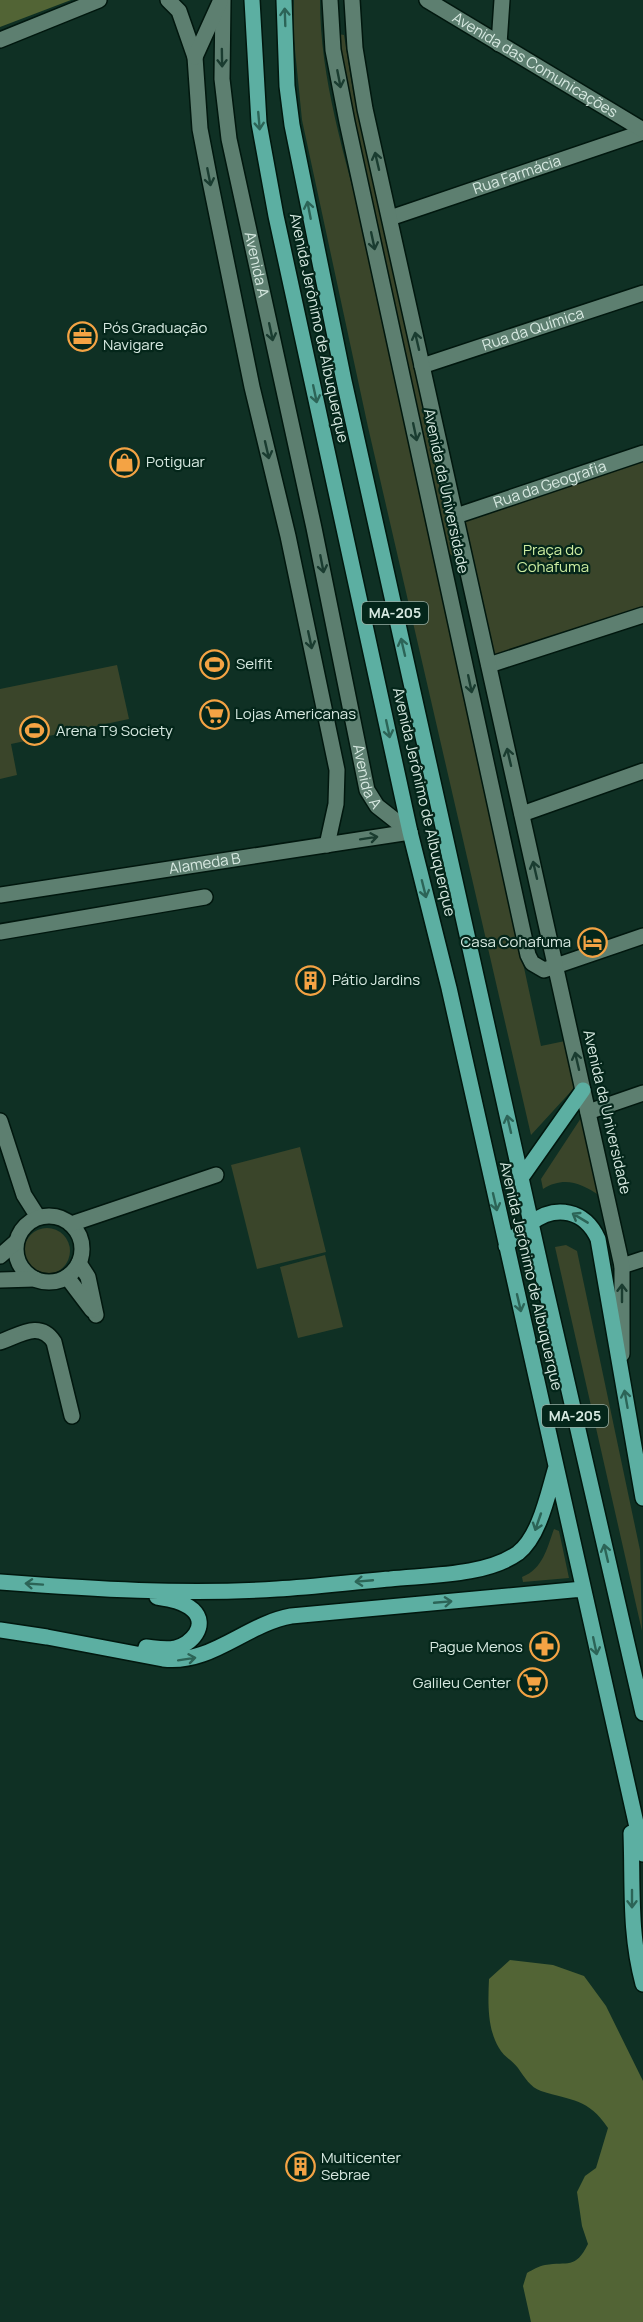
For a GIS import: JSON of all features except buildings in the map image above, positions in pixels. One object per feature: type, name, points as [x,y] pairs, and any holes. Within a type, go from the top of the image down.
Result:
[{"type":"main road","name":"Avenida Jerônimo de Albuquerque","points":[[252,0],[262,149],[410,832],[449,988],[643,1854]]},
{"type":"main road","name":"Avenida Jerônimo de Albuquerque","points":[[284,0],[287,86],[294,136],[344,381],[521,1178],[643,1713]]},
{"type":"main road","points":[[521,1178],[583,1090]]},
{"type":"main road","name":"Avenida da Universidade","points":[[506,1246],[531,1222],[550,1213],[565,1212],[585,1220],[594,1231],[598,1239],[622,1372],[637,1423],[642,1488]]},
{"type":"main road","points":[[68,1587],[213,1591],[277,1589],[478,1569],[506,1560],[527,1544],[536,1528],[556,1467]]},
{"type":"main road","points":[[0,1582],[163,1598],[182,1603],[195,1613],[198,1629],[195,1637],[187,1644],[169,1649],[58,1633],[0,1629]]},
{"type":"main road","points":[[0,1629],[163,1659],[182,1660],[206,1654],[270,1621],[291,1616],[583,1589]]},
{"type":"main road","points":[[619,1610],[643,1667]]},
{"type":"main road","name":"MA-205","points":[[630,1801],[632,1931],[634,1950],[643,1984]]},
{"type":"street","points":[[0,40],[99,0]]},
{"type":"street","name":"Avenida A","points":[[168,0],[179,11],[195,57],[200,129],[210,181],[252,387],[288,536],[337,770],[336,804],[327,845]]},
{"type":"street","name":"Avenida A","points":[[195,57],[222,0]]},
{"type":"street","name":"Avenida A","points":[[222,0],[222,80],[229,139],[314,528],[367,790],[377,806],[410,832]]},
{"type":"street","name":"Avenida da Universidade","points":[[352,0],[352,17],[365,110],[622,1266],[622,1372]]},
{"type":"street","points":[[330,7],[339,20],[352,17],[361,0]]},
{"type":"street","name":"Avenida das Comunicações","points":[[427,0],[643,131]]},
{"type":"street","points":[[500,44],[502,0]]},
{"type":"street","name":"Avenida da Universidade","points":[[330,7],[333,50],[347,122],[528,955],[538,968],[556,967]]},
{"type":"street","name":"Rua Farmácia","points":[[390,218],[643,131]]},
{"type":"street","name":"Rua da Química","points":[[422,366],[643,293]]},
{"type":"street","name":"Rua da Geografia","points":[[456,516],[643,453]]},
{"type":"street","points":[[288,536],[314,528]]},
{"type":"street","points":[[447,579],[469,574]]},
{"type":"street","points":[[454,613],[476,608]]},
{"type":"street","points":[[489,665],[643,615]]},
{"type":"street","points":[[522,814],[643,771]]},
{"type":"street","name":"Alameda B","points":[[0,895],[410,832]]},
{"type":"street","points":[[0,932],[205,897]]},
{"type":"street","points":[[556,967],[643,936]]},
{"type":"street","points":[[588,1112],[643,1093]]},
{"type":"street","points":[[0,1121],[24,1195],[38,1217]]},
{"type":"street","points":[[71,1224],[216,1175]]},
{"type":"street","points":[[55,1216],[71,1224],[82,1247],[78,1263],[67,1277],[45,1282],[26,1273],[19,1264],[16,1242],[20,1231],[38,1217],[55,1216]]},
{"type":"street","points":[[0,1256],[16,1242]]},
{"type":"street","points":[[622,1266],[643,1259]]},
{"type":"street","points":[[67,1277],[96,1315],[88,1277],[78,1263]]},
{"type":"street","points":[[0,1280],[35,1279]]},
{"type":"street","points":[[0,1342],[34,1330],[45,1331],[49,1334],[54,1342],[72,1416]]},
{"type":"green space","points":[[0,0],[71,0],[0,27]]},
{"type":"green space","points":[[294,0],[320,0],[324,59],[335,118],[365,234],[541,1046],[565,1041],[575,1087],[531,1135],[368,427],[302,120],[293,30]]},
{"type":"green space","points":[[338,34],[344,35],[353,91],[458,561],[448,552],[347,92]]},
{"type":"green space","name":"Praça do Cohafuma","points":[[643,451],[643,612],[491,658],[458,507]]},
{"type":"green space","name":"Arena T9 Society","points":[[117,665],[129,719],[11,744],[17,775],[0,779],[0,689]]},
{"type":"green space","points":[[581,1118],[600,1196],[579,1185],[565,1182],[543,1189],[541,1179]]},
{"type":"green space","points":[[300,1147],[326,1252],[257,1269],[231,1165]]},
{"type":"green space","points":[[47,1228],[63,1235],[70,1251],[63,1267],[47,1274],[31,1267],[24,1251],[31,1235]]},
{"type":"green space","points":[[566,1245],[577,1251],[640,1550],[642,1631],[555,1247]]},
{"type":"green space","points":[[325,1255],[343,1327],[298,1338],[280,1267]]},
{"type":"green space","points":[[554,1529],[559,1531],[569,1578],[523,1582],[522,1577],[540,1563]]},
{"type":"green space","points":[[510,1960],[553,1965],[584,1976],[606,2006],[643,2081],[643,2322],[531,2322],[523,2286],[527,2273],[543,2266],[575,2261],[588,2244],[582,2226],[577,2192],[585,2176],[596,2168],[608,2128],[601,2118],[579,2102],[534,2087],[499,2048],[490,2023],[489,1979]]},
{"type":"place","name":"Pós Graduação Navigare","points":[[82,337]]},
{"type":"place","name":"Potiguar","points":[[125,462]]},
{"type":"place","name":"Selfit","points":[[215,664]]},
{"type":"place","name":"Lojas Americanas","points":[[214,714]]},
{"type":"place","name":"Arena T9 Society","points":[[35,731]]},
{"type":"place","name":"Casa Cohafuma","points":[[592,942]]},
{"type":"place","name":"Pátio Jardins","points":[[311,980]]},
{"type":"place","name":"Pague Menos","points":[[544,1647]]},
{"type":"place","name":"Galileu Center","points":[[532,1683]]},
{"type":"place","name":"Multicenter Sebrae","points":[[300,2167]]}]
